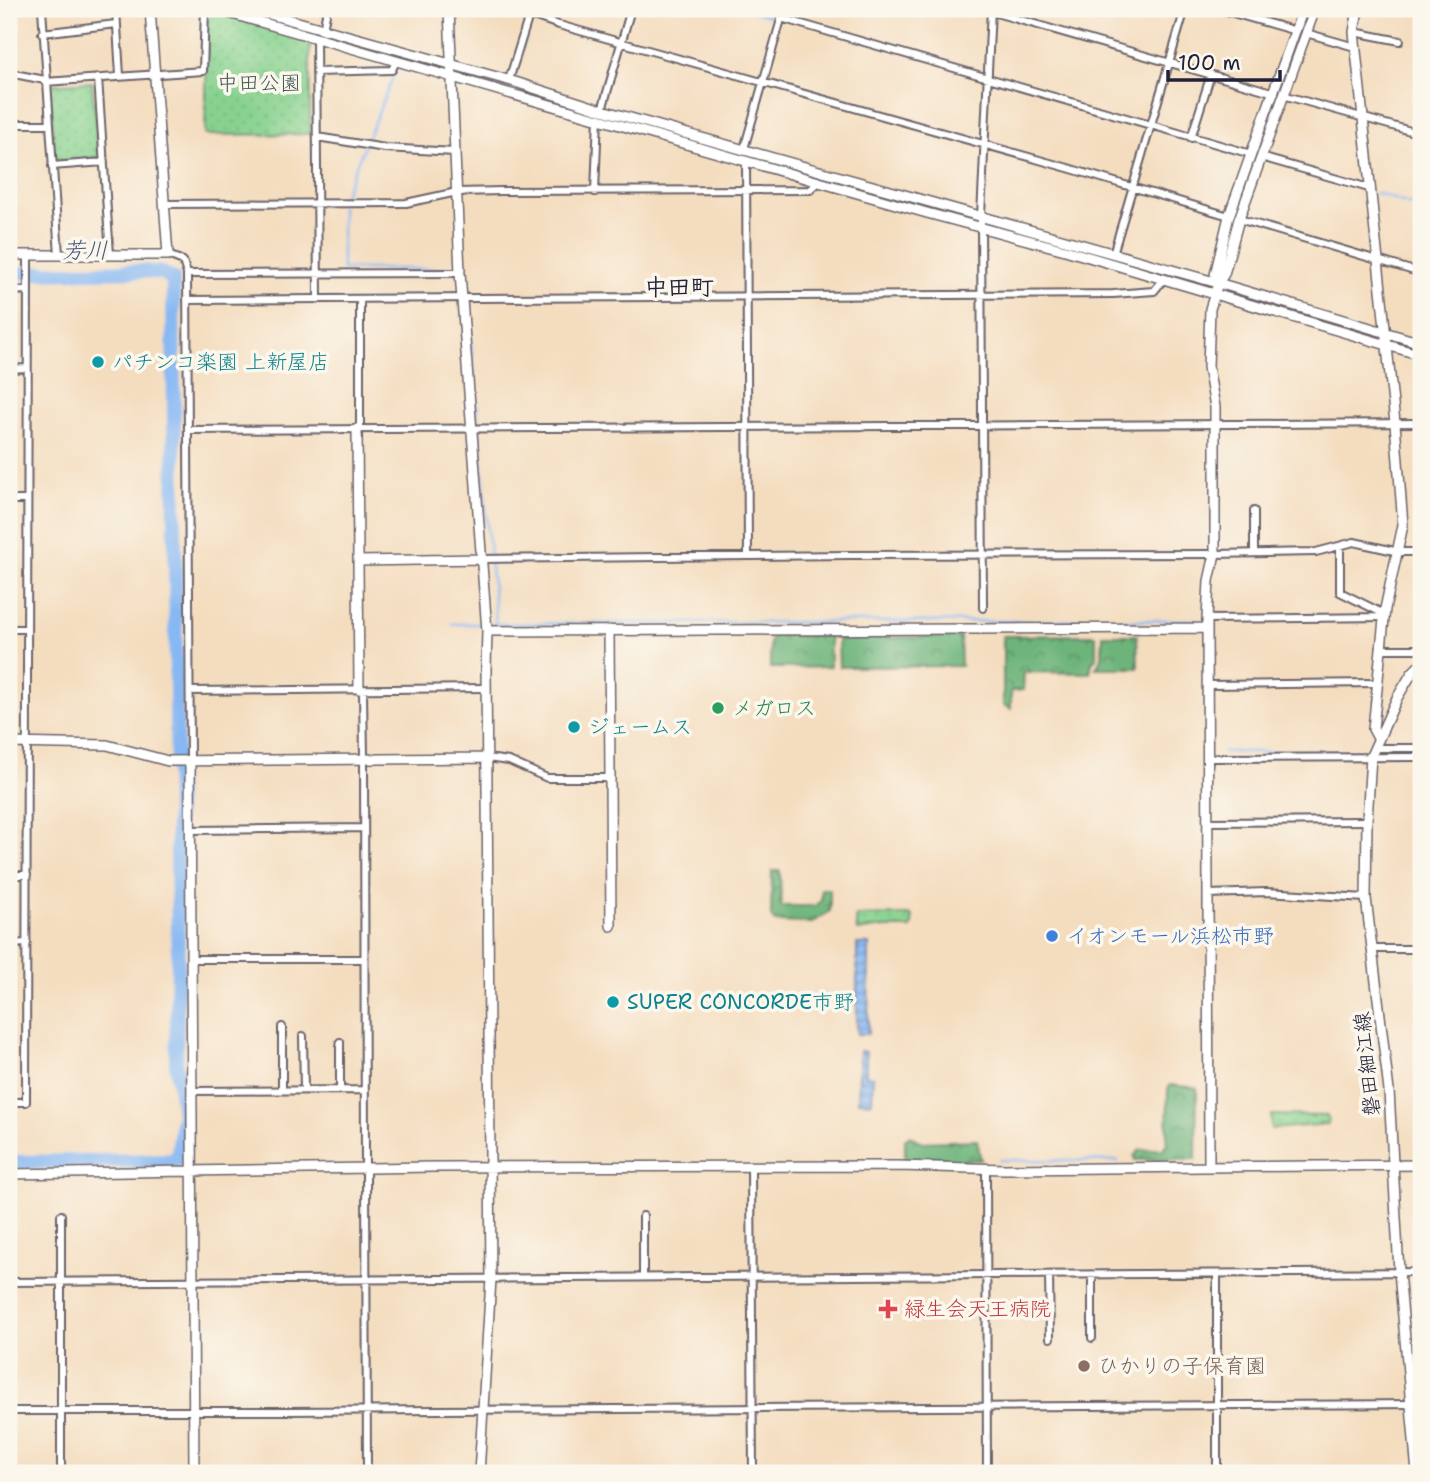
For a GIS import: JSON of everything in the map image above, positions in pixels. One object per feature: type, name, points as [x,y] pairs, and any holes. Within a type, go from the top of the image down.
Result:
[{"type":"street","points":[[42,9],[59,255]]},
{"type":"street","points":[[116,9],[120,76]]},
{"type":"street","points":[[150,9],[168,255]]},
{"type":"street","points":[[9,73],[45,81],[203,71],[205,9]]},
{"type":"street","points":[[215,9],[509,80],[600,113],[746,160],[1421,355]]},
{"type":"street","points":[[251,9],[396,61],[744,149],[1421,343]]},
{"type":"street","points":[[318,299],[316,72],[319,33],[327,9]]},
{"type":"street","points":[[449,9],[460,272],[482,559],[492,631],[486,643],[491,1279],[479,1473]]},
{"type":"street","points":[[595,192],[600,113],[631,9]]},
{"type":"street","points":[[744,149],[784,9]]},
{"type":"street","points":[[982,9],[1421,134]]},
{"type":"street","points":[[1113,254],[1185,9]]},
{"type":"street","points":[[1219,9],[1355,47]]},
{"type":"street","points":[[1301,32],[1303,9]]},
{"type":"street","points":[[1209,1166],[1207,623],[1210,573],[1215,554],[1215,424],[1208,367],[1210,309],[1218,283],[1215,275],[1234,218],[1301,32],[1315,9]]},
{"type":"street","points":[[983,608],[981,216],[991,10]]},
{"type":"street","points":[[509,80],[530,12],[559,25],[1133,187],[1421,273]]},
{"type":"street","points":[[1356,12],[1355,47],[1395,423],[1403,525],[1380,649],[1373,729],[1378,738]]},
{"type":"street","points":[[782,18],[1369,188]]},
{"type":"street","points":[[42,33],[116,24]]},
{"type":"street","points":[[1354,32],[1400,41]]},
{"type":"street","points":[[316,72],[393,70],[396,61]]},
{"type":"street","points":[[1191,138],[1211,74]]},
{"type":"street","points":[[97,78],[110,255]]},
{"type":"street","points":[[9,124],[48,124]]},
{"type":"street","points":[[317,137],[360,145],[455,152]]},
{"type":"street","points":[[746,160],[748,556]]},
{"type":"street","points":[[52,166],[104,162]]},
{"type":"street","points":[[165,204],[406,203],[457,192],[810,190],[819,182]]},
{"type":"street","points":[[9,255],[28,258],[59,255],[168,255],[183,261],[187,274],[194,1473]]},
{"type":"street","points":[[9,1102],[26,1102],[28,258]]},
{"type":"street","points":[[187,274],[460,272]]},
{"type":"street","points":[[187,300],[1138,294],[1154,291],[1163,280]]},
{"type":"street","points":[[9,291],[27,287]]},
{"type":"street","points":[[360,299],[358,561],[359,689],[363,692],[367,1473]]},
{"type":"street","points":[[9,369],[27,368]]},
{"type":"street","points":[[188,430],[1421,423]]},
{"type":"street","points":[[9,500],[26,500]]},
{"type":"street","points":[[1254,511],[1254,553]]},
{"type":"street","points":[[358,561],[1215,554],[1316,552],[1354,542],[1399,552],[1421,552]]},
{"type":"street","points":[[1340,546],[1340,592],[1384,616]]},
{"type":"street","points":[[492,631],[1207,623],[1384,616]]},
{"type":"street","points":[[9,629],[27,629]]},
{"type":"street","points":[[609,630],[611,926]]},
{"type":"street","points":[[1380,649],[1421,649]]},
{"type":"street","name":"磐田細江線","points":[[1416,1473],[1416,1404],[1399,1272],[1389,1091],[1366,898],[1367,794],[1373,752],[1401,689],[1420,666]]},
{"type":"street","points":[[1207,685],[1377,683]]},
{"type":"street","points":[[190,691],[486,688]]},
{"type":"street","points":[[9,743],[113,745],[168,761],[487,758],[509,761],[547,778],[610,778]]},
{"type":"street","points":[[1207,758],[1421,748]]},
{"type":"street","points":[[1373,752],[1421,757]]},
{"type":"street","points":[[1208,822],[1367,821]]},
{"type":"street","points":[[190,830],[363,828]]},
{"type":"street","points":[[9,875],[27,875]]},
{"type":"street","points":[[1209,894],[1266,892],[1366,898]]},
{"type":"street","points":[[9,944],[27,943]]},
{"type":"street","points":[[1373,949],[1421,949]]},
{"type":"street","points":[[191,960],[363,960]]},
{"type":"street","points":[[282,1027],[282,1090]]},
{"type":"street","points":[[303,1036],[304,1090]]},
{"type":"street","points":[[340,1042],[340,1090]]},
{"type":"street","points":[[192,1091],[365,1090]]},
{"type":"street","points":[[9,1174],[365,1166],[898,1166],[986,1169],[1421,1166]]},
{"type":"street","points":[[751,1167],[753,1473]]},
{"type":"street","points":[[986,1169],[987,1473]]},
{"type":"street","points":[[61,1215],[61,1473]]},
{"type":"street","points":[[643,1216],[643,1277]]},
{"type":"street","points":[[9,1282],[1421,1272]]},
{"type":"street","points":[[1049,1275],[1050,1338]]},
{"type":"street","points":[[1092,1275],[1092,1338]]},
{"type":"street","points":[[1217,1275],[1217,1473]]},
{"type":"street","points":[[9,1411],[1416,1404]]},
{"type":"green space","name":"中田公園","points":[[208,9],[310,38],[310,134],[205,135]]},
{"type":"green space","points":[[92,82],[99,157],[55,161],[49,85]]},
{"type":"green space","points":[[773,635],[830,636],[830,667],[770,668],[770,640]]},
{"type":"green space","points":[[1096,635],[1096,658],[1092,662],[1090,673],[1024,672],[1023,690],[1011,691],[1011,709],[1003,705],[1003,636]]},
{"type":"green space","points":[[1103,635],[1137,635],[1138,668],[1096,668],[1102,657]]},
{"type":"green space","points":[[960,636],[961,666],[839,667],[838,639]]},
{"type":"green space","points":[[772,871],[780,871],[781,906],[815,906],[821,901],[821,889],[830,889],[830,911],[812,923],[775,922],[771,917]]},
{"type":"green space","points":[[856,916],[913,917],[911,928],[857,931]]},
{"type":"green space","points":[[1170,1085],[1197,1088],[1196,1159],[1135,1160],[1134,1156],[1140,1150],[1163,1149],[1167,1143]]},
{"type":"green space","points":[[1271,1115],[1327,1116],[1328,1124],[1271,1129]]},
{"type":"green space","points":[[909,1136],[923,1142],[977,1140],[981,1160],[905,1161],[905,1139]]},
{"type":"water","points":[[857,944],[869,944],[868,1034],[857,1034]]},
{"type":"water","points":[[860,1051],[866,1052],[866,1076],[873,1077],[872,1102],[858,1101]]},
{"type":"waterway","points":[[745,9],[776,18]]},
{"type":"waterway","points":[[516,74],[529,24]]},
{"type":"waterway","points":[[343,197],[397,68]]},
{"type":"waterway","points":[[1376,193],[1421,208]]},
{"type":"waterway","points":[[342,207],[342,269],[465,269],[496,624]]},
{"type":"waterway","name":"芳川","points":[[9,273],[145,271],[162,273],[173,279],[178,958],[176,1064],[183,1113],[177,1160],[9,1162]]},
{"type":"waterway","points":[[489,624],[1196,620]]},
{"type":"waterway","points":[[452,624],[483,624]]},
{"type":"waterway","points":[[1223,752],[1363,752]]},
{"type":"waterway","points":[[1380,752],[1421,752]]},
{"type":"waterway","points":[[999,1160],[1118,1161]]},
{"type":"place","name":"パチンコ楽園 上新屋店","points":[[98,362]]},
{"type":"place","name":"メガロス","points":[[718,708]]},
{"type":"place","name":"ジェームス","points":[[574,727]]},
{"type":"place","name":"イオンモール浜松市野","points":[[1052,936]]},
{"type":"place","name":"SUPER CONCORDE市野","points":[[613,1002]]},
{"type":"place","name":"緑生会天王病院","points":[[888,1309]]},
{"type":"place","name":"ひかりの子保育園","points":[[1084,1366]]},
{"type":"district","name":"中田町","points":[[679,287]]}]
